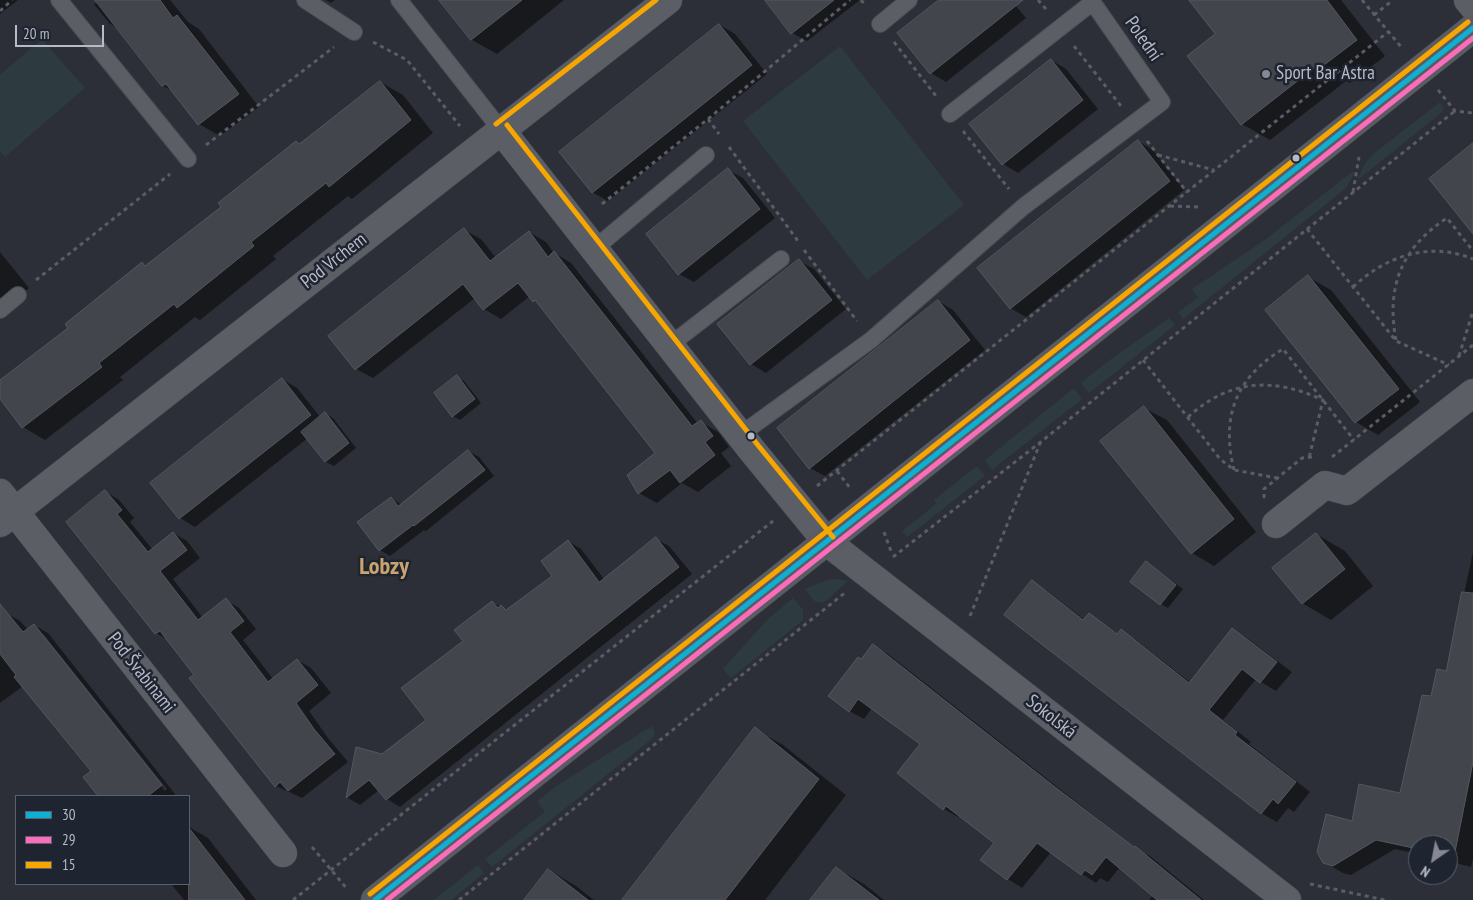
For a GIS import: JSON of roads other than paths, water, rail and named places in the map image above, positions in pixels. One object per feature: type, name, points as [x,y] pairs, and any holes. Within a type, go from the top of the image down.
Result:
[{"type":"street","name":"Pod Vrchem","points":[[5,509],[478,148],[668,0]]},
{"type":"street","points":[[1468,0],[1473,6]]},
{"type":"street","points":[[363,896],[827,542],[1473,28]]},
{"type":"street","name":"Sokolská","points":[[501,130],[740,435],[827,542],[868,576],[1287,900]]},
{"type":"street","points":[[1276,524],[1325,485],[1347,490],[1473,393]]},
{"type":"street","name":"Pod Švabinami","points":[[5,509],[283,853]]},
{"type":"lane","points":[[59,0],[188,159]]},
{"type":"lane","points":[[305,0],[354,32]]},
{"type":"lane","points":[[399,0],[501,130]]},
{"type":"lane","points":[[880,24],[910,0]]},
{"type":"lane","points":[[950,114],[1092,1]]},
{"type":"lane","name":"Polední","points":[[740,435],[871,340],[1023,207],[1162,102],[1092,1]]},
{"type":"lane","points":[[594,249],[706,155]]},
{"type":"lane","points":[[670,345],[781,259]]},
{"type":"lane","points":[[0,310],[18,295]]},
{"type":"place","name":"Sport Bar Astra","points":[[1266,74]]},
{"type":"district","name":"Lobzy","points":[[384,567]]}]
